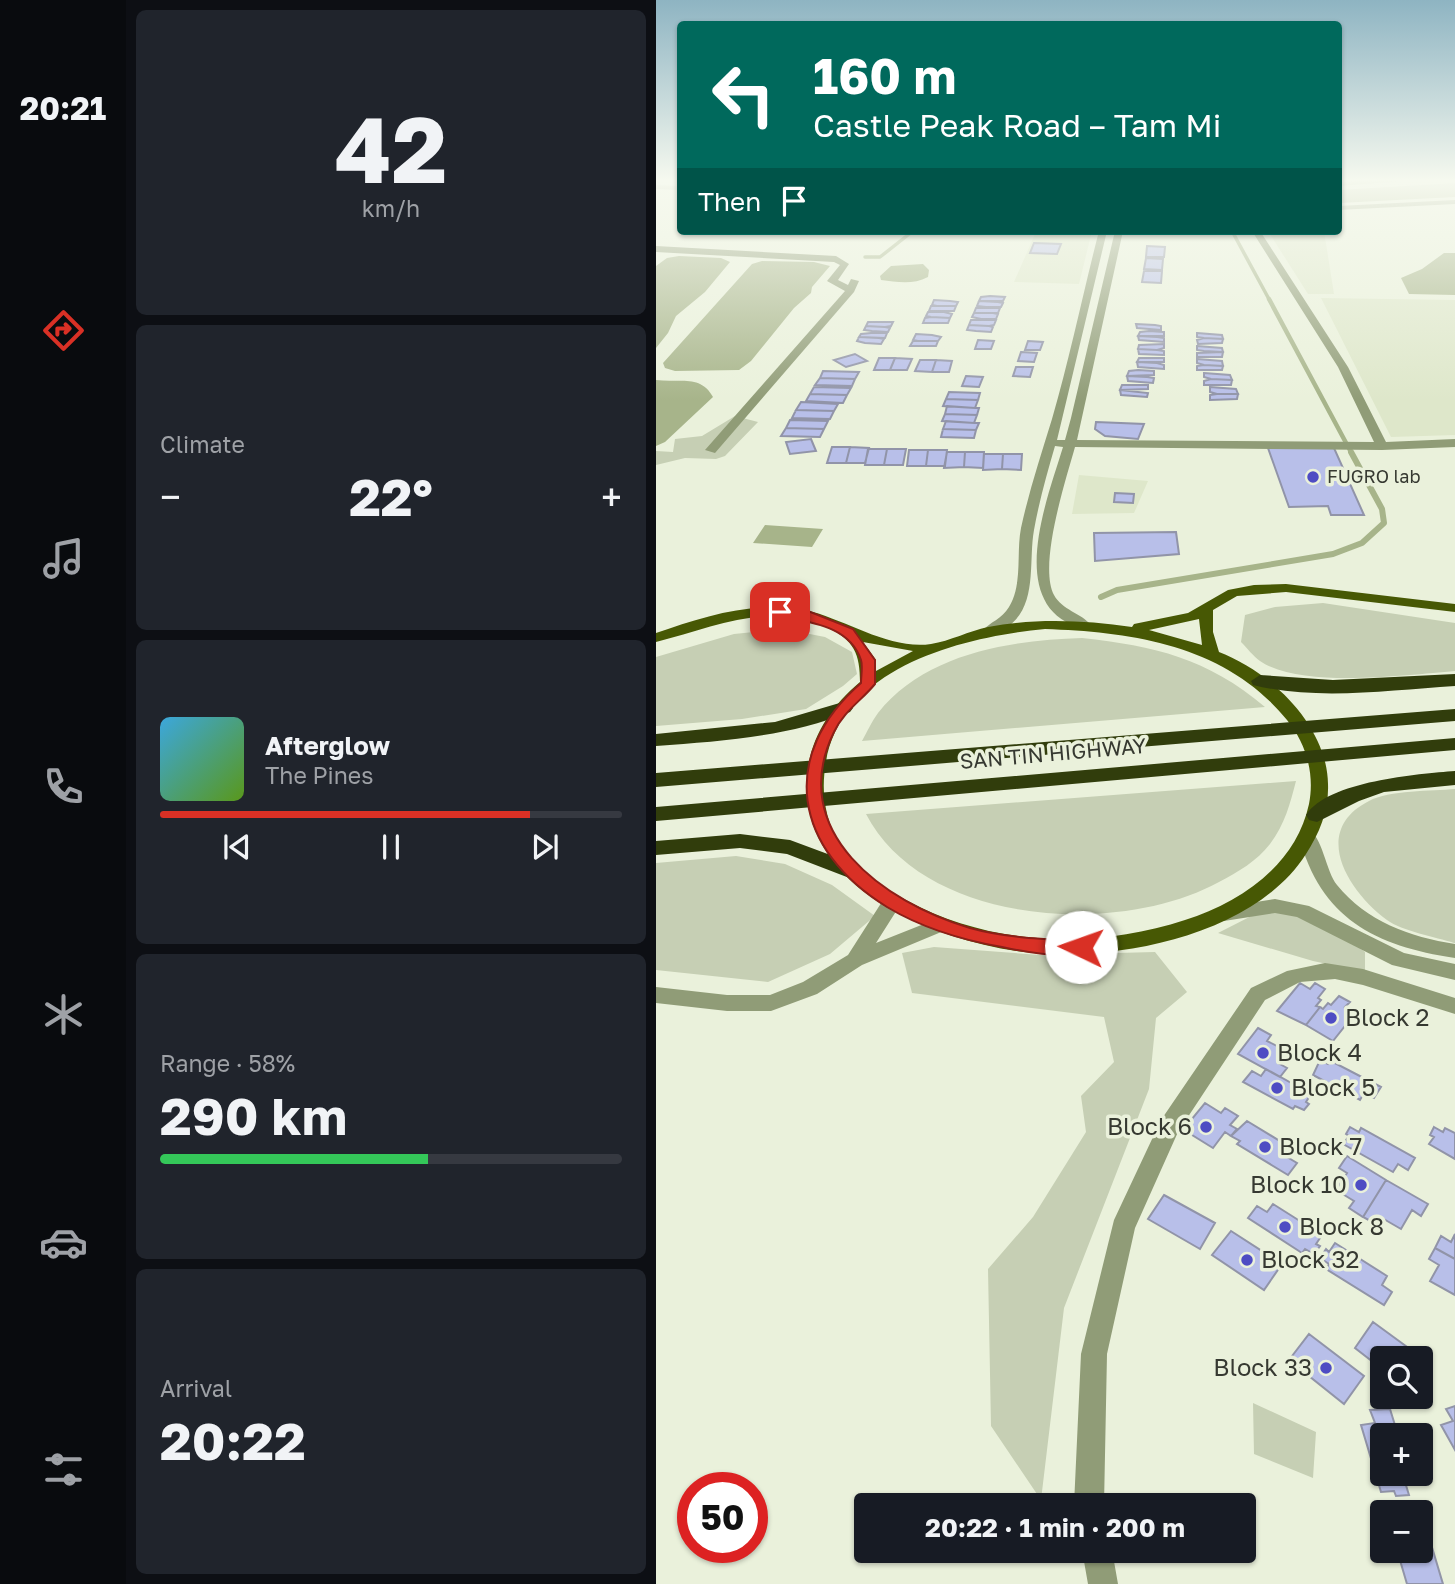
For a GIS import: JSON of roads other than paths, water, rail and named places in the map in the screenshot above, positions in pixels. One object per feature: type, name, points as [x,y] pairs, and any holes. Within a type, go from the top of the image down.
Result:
[{"type":"highway","points":[[1260,681],[1302,687],[1344,688],[1455,680]]},
{"type":"highway","points":[[656,740],[757,732],[795,725],[843,708]]},
{"type":"highway","name":"SAN TIN HIGHWAY","points":[[656,780],[1455,715]]},
{"type":"highway","name":"SAN TIN HIGHWAY","points":[[656,814],[1455,744]]},
{"type":"highway","points":[[1317,815],[1363,789],[1402,782],[1455,778]]},
{"type":"highway","points":[[656,848],[740,841],[791,847],[852,871]]},
{"type":"main road","points":[[1118,628],[1170,623],[1206,609],[1233,593],[1286,588],[1455,608]]},
{"type":"main road","points":[[1206,609],[1206,632],[1212,654]]},
{"type":"main road","points":[[656,638],[714,620],[750,613],[804,614],[890,645],[931,648]]},
{"type":"main road","points":[[1045,625],[1118,628],[1177,641],[1212,654],[1260,681],[1287,706],[1313,744],[1322,778],[1317,815],[1297,855],[1261,892],[1224,914],[1172,934],[1130,943],[1081,947],[1023,945],[939,925],[892,902],[852,871],[825,835],[814,800],[815,759],[828,729],[843,708],[868,684],[898,664],[931,648],[989,631],[1045,625]]},
{"type":"main road","points":[[848,632],[868,660],[868,684]]},
{"type":"street","points":[[711,450],[853,285],[832,281],[845,264],[836,259],[727,253]]},
{"type":"street","points":[[989,631],[1005,622],[1017,607],[1023,589],[1027,531],[1098,253]]},
{"type":"street","points":[[1084,625],[1061,611],[1046,594],[1044,555],[1050,519],[1114,253]]},
{"type":"street","points":[[1270,253],[1343,368],[1382,446]]},
{"type":"street","points":[[1051,442],[1334,446],[1455,443]]},
{"type":"street","points":[[1308,836],[1314,858],[1330,890],[1356,914],[1406,940],[1455,951]]},
{"type":"street","points":[[855,960],[892,902]]},
{"type":"street","points":[[1224,914],[1276,906],[1302,911],[1399,960],[1455,972]]},
{"type":"street","points":[[656,995],[727,1003],[771,1003],[810,988],[855,960],[939,925]]},
{"type":"street","points":[[1089,1493],[1094,1353],[1123,1228],[1169,1127],[1258,994],[1279,981],[1306,973],[1334,971],[1455,1006]]},
{"type":"street","points":[[1099,1563],[1103,1584]]},
{"type":"waterway","points":[[865,257],[880,257],[885,253]]},
{"type":"waterway","points":[[1244,253],[1270,301]]},
{"type":"waterway","points":[[1269,299],[1352,454]]},
{"type":"waterway","points":[[1101,597],[1117,590],[1333,554],[1362,543],[1384,523],[1382,509],[1351,452]]},
{"type":"place","name":"FUGRO lab","points":[[1313,477]]},
{"type":"place","name":"Block 2","points":[[1331,1018]]},
{"type":"place","name":"Block 4","points":[[1263,1053]]},
{"type":"place","name":"Block 5","points":[[1277,1088]]},
{"type":"place","name":"Block 6","points":[[1206,1127]]},
{"type":"place","name":"Block 7","points":[[1265,1147]]},
{"type":"place","name":"Block 10","points":[[1361,1185]]},
{"type":"place","name":"Block 8","points":[[1285,1227]]},
{"type":"place","name":"Block 32","points":[[1247,1260]]},
{"type":"place","name":"Block 33","points":[[1326,1368]]}]
